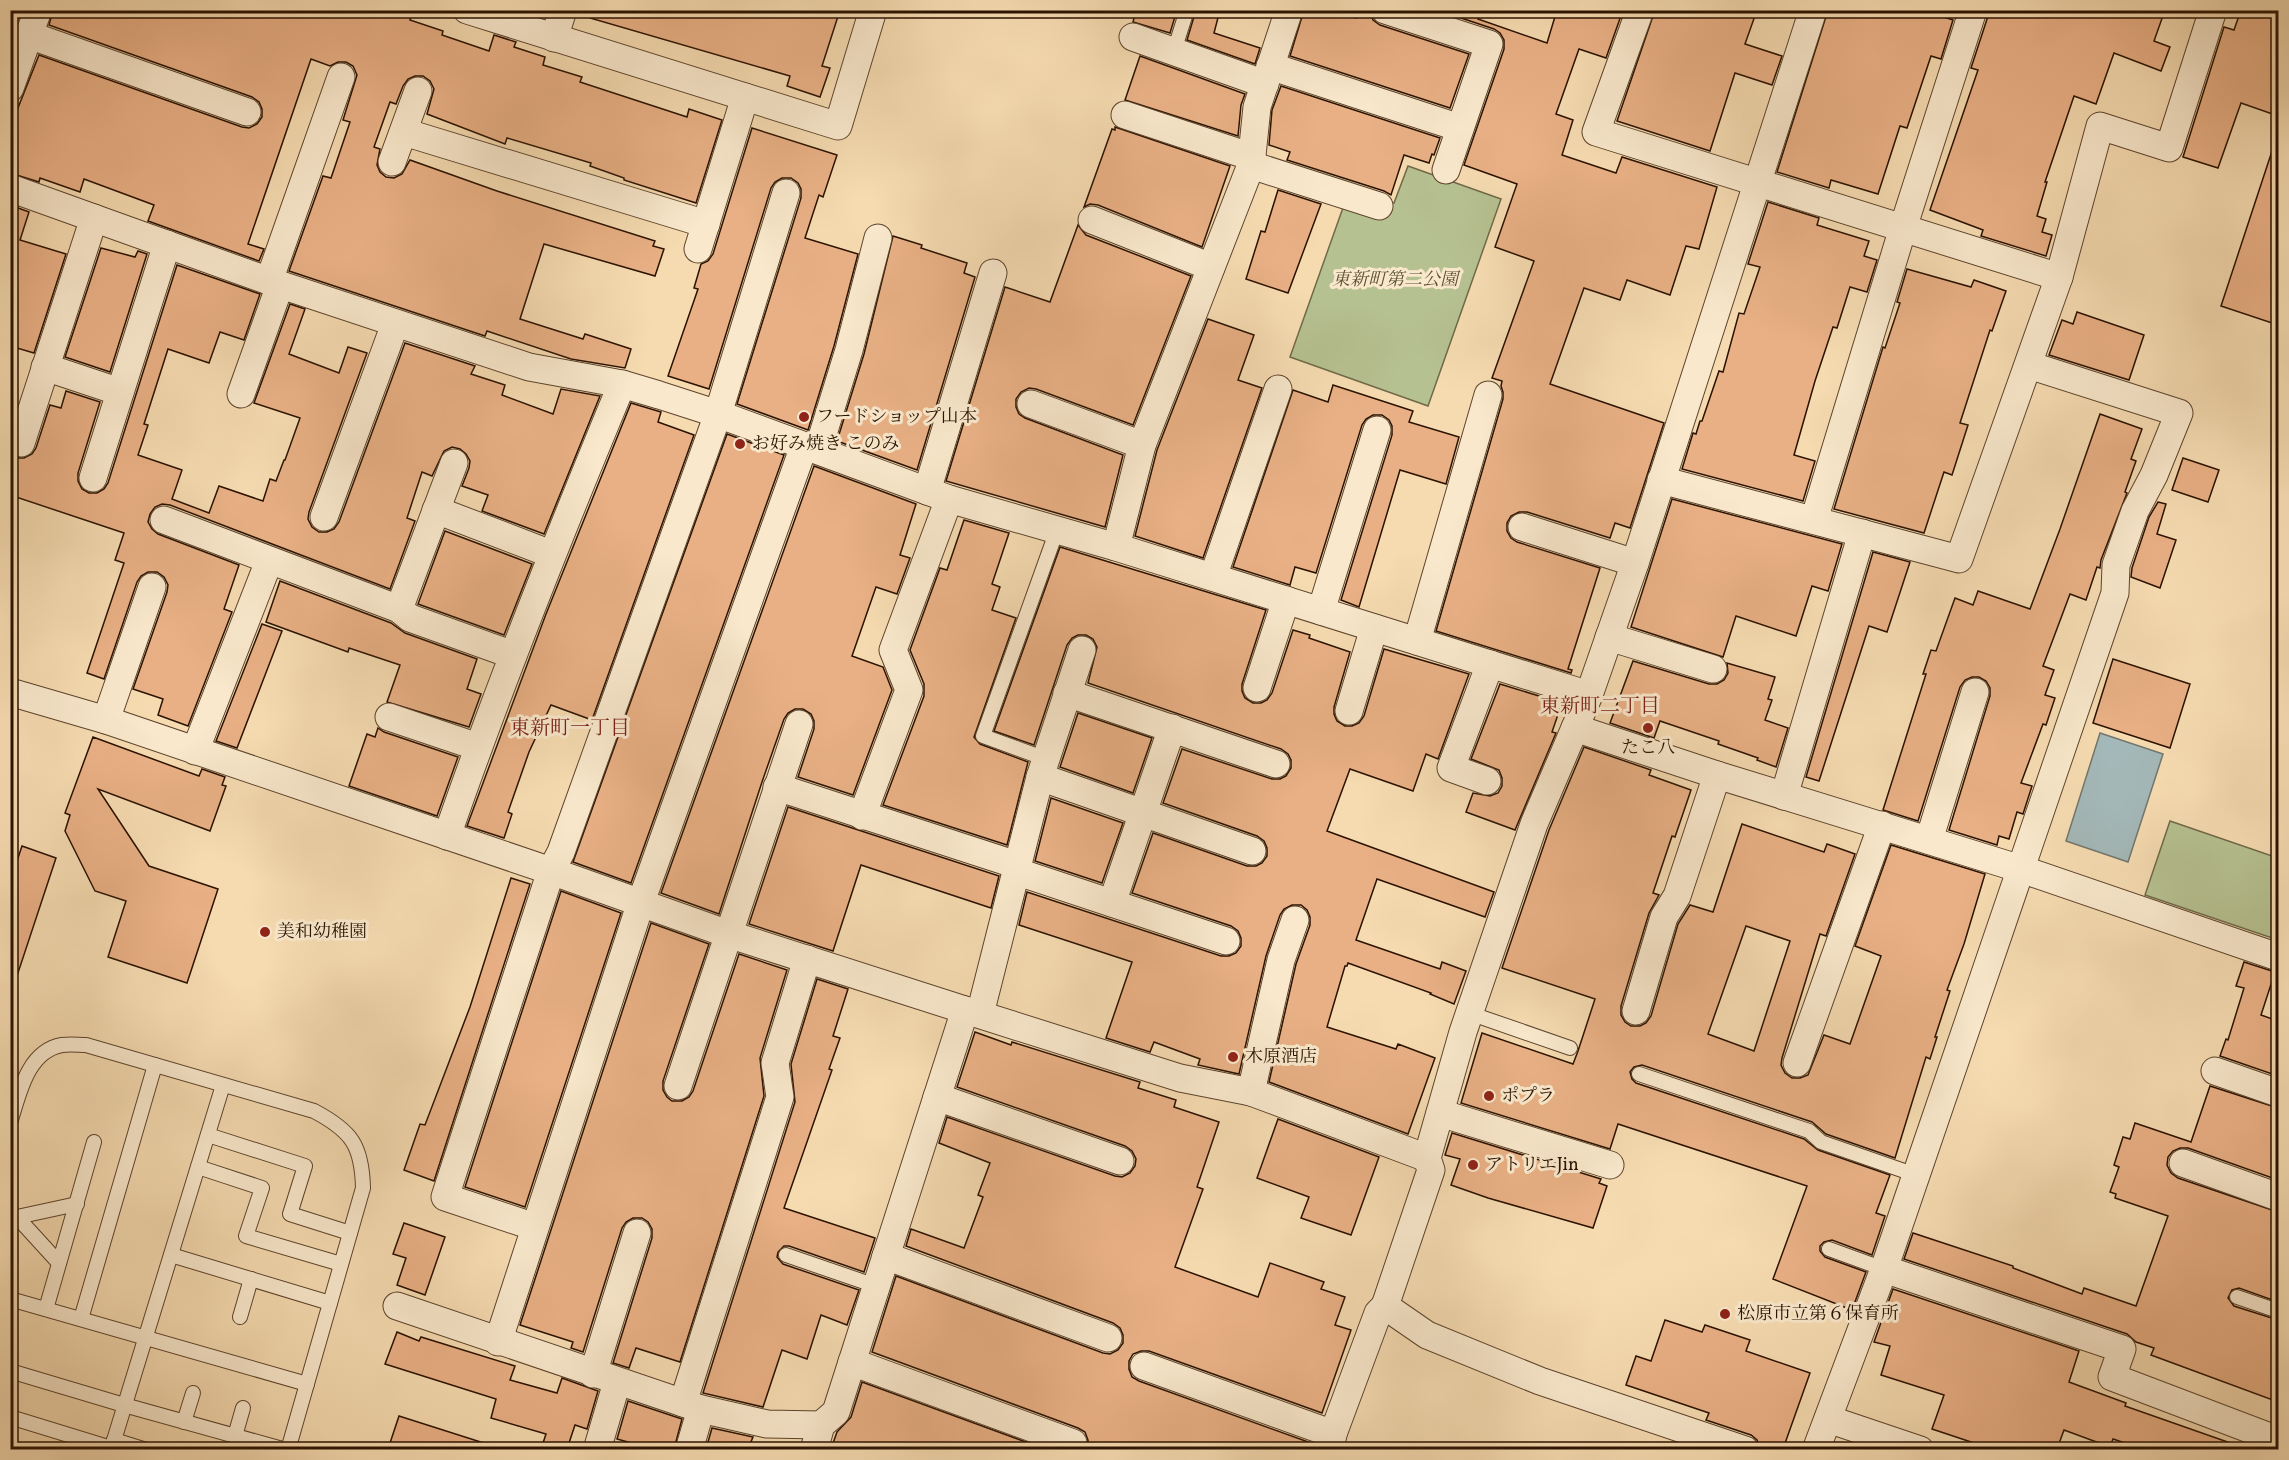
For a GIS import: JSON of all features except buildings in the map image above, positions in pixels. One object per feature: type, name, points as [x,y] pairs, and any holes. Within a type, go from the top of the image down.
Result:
[{"type":"street","points":[[467,10],[838,126],[873,10]]},
{"type":"street","points":[[554,38],[563,10]]},
{"type":"street","points":[[1116,547],[1142,445],[1251,161],[1257,107],[1289,10]]},
{"type":"street","points":[[1385,10],[1489,44],[1446,170]]},
{"type":"street","points":[[1640,10],[1596,132],[2059,277]]},
{"type":"street","points":[[1144,1366],[1331,1442],[1378,1313],[1385,1306],[1431,1170],[1427,1158],[1469,1013],[1534,824],[1589,695],[1635,563],[1814,10]]},
{"type":"street","points":[[1814,520],[1903,228],[1973,10]]},
{"type":"street","points":[[1661,480],[1959,559],[2059,277],[2100,126],[2169,147],[2213,10]]},
{"type":"street","points":[[10,88],[34,23],[246,112]]},
{"type":"street","points":[[1133,37],[1174,51],[1460,128]]},
{"type":"street","points":[[241,394],[274,283],[341,77]]},
{"type":"street","points":[[392,162],[418,91]]},
{"type":"street","points":[[404,132],[702,237],[745,97]]},
{"type":"street","points":[[1125,115],[1379,206]]},
{"type":"street","points":[[10,188],[395,324],[529,367],[621,384],[718,414],[938,495],[1116,547],[1589,695]]},
{"type":"street","points":[[535,1227],[445,1197],[551,871],[561,852],[718,414],[786,193]]},
{"type":"street","points":[[21,443],[94,218]]},
{"type":"street","points":[[1092,220],[1211,267]]},
{"type":"street","points":[[498,1342],[641,902],[849,350],[878,238]]},
{"type":"street","points":[[93,478],[167,244]]},
{"type":"street","points":[[862,816],[909,690],[893,651],[938,495],[993,273]]},
{"type":"street","points":[[324,517],[395,324]]},
{"type":"street","points":[[1816,1449],[1884,1269],[2115,593],[2116,565],[2135,511],[2154,475],[2179,413],[2029,365]]},
{"type":"street","points":[[45,367],[120,392]]},
{"type":"street","points":[[447,836],[551,554],[621,384]]},
{"type":"street","points":[[1213,577],[1278,389]]},
{"type":"street","points":[[1417,641],[1488,395]]},
{"type":"street","points":[[1031,404],[1142,445]]},
{"type":"street","points":[[1322,611],[1377,430]]},
{"type":"street","points":[[399,609],[454,463]]},
{"type":"street","points":[[436,510],[551,554]]},
{"type":"street","points":[[164,520],[399,609],[410,618],[513,655]]},
{"type":"street","points":[[1522,527],[1635,563]]},
{"type":"street","points":[[1784,796],[1862,533]]},
{"type":"street","points":[[195,751],[269,561]]},
{"type":"street","points":[[106,720],[152,587]]},
{"type":"street","points":[[1257,688],[1286,600]]},
{"type":"street","points":[[1350,711],[1374,628]]},
{"type":"street","points":[[1609,637],[1713,669]]},
{"type":"street","points":[[397,1306],[692,1406],[818,1437],[836,1412],[937,1097],[972,1012],[1016,868],[1043,768],[1082,650]]},
{"type":"street","points":[[1487,781],[1451,768],[1490,664]]},
{"type":"street","points":[[10,692],[106,720],[807,959],[1180,1078],[1251,1092],[1427,1158]]},
{"type":"street","points":[[1929,840],[1975,692]]},
{"type":"street","points":[[1067,693],[1276,764]]},
{"type":"street","points":[[389,717],[478,747]]},
{"type":"street","points":[[678,1086],[799,723]]},
{"type":"street","points":[[1112,903],[1172,728]]},
{"type":"street","points":[[1575,728],[1717,775],[2020,869],[2278,957]]},
{"type":"street","points":[[1043,768],[1142,813],[1252,851]]},
{"type":"street","points":[[1636,1011],[1664,917],[1677,896],[1717,775]]},
{"type":"street","points":[[777,788],[1226,941]]},
{"type":"street","points":[[1797,1063],[1882,825]]},
{"type":"street","points":[[1251,1092],[1281,960],[1295,920]]},
{"type":"street","points":[[689,1449],[692,1406],[780,1097],[775,1063],[807,959]]},
{"type":"street","points":[[2215,1071],[2278,1093]]},
{"type":"street","points":[[937,1097],[1120,1161]]},
{"type":"street","points":[[1440,1113],[1610,1165]]},
{"type":"street","points":[[2183,1162],[2278,1197]]},
{"type":"street","points":[[597,1449],[605,1378],[637,1233]]},
{"type":"street","points":[[886,1256],[1108,1338]]},
{"type":"street","points":[[1884,1269],[2122,1349],[2112,1377],[2278,1440]]},
{"type":"street","points":[[1385,1306],[1427,1335],[1540,1381],[1745,1449]]},
{"type":"street","points":[[852,1362],[1073,1443]]},
{"type":"street","points":[[1828,1419],[1920,1449]]},
{"type":"lane","points":[[1174,51],[1187,10]]},
{"type":"lane","points":[[1043,768],[983,736],[1057,530]]},
{"type":"lane","points":[[1469,1013],[1570,1048]]},
{"type":"lane","points":[[10,1123],[24,1078],[41,1055],[61,1045],[86,1045],[314,1111],[337,1123],[354,1144],[362,1164],[363,1188],[287,1449],[184,1422],[10,1371]]},
{"type":"lane","points":[[81,1319],[155,1065]]},
{"type":"lane","points":[[1639,1074],[1809,1131],[1821,1142],[1916,1175]]},
{"type":"lane","points":[[112,1446],[223,1085]]},
{"type":"lane","points":[[208,1135],[305,1166],[290,1214],[350,1233]]},
{"type":"lane","points":[[46,1309],[94,1142]]},
{"type":"lane","points":[[198,1167],[262,1188],[246,1236],[341,1264]]},
{"type":"lane","points":[[59,1263],[17,1217],[77,1204]]},
{"type":"lane","points":[[1829,1249],[1884,1269]]},
{"type":"lane","points":[[171,1255],[330,1303]]},
{"type":"lane","points":[[786,1255],[876,1286]]},
{"type":"lane","points":[[240,1317],[251,1279]]},
{"type":"lane","points":[[2237,1297],[2278,1311]]},
{"type":"lane","points":[[10,1299],[307,1384]]},
{"type":"lane","points":[[184,1422],[193,1393]]},
{"type":"lane","points":[[235,1436],[243,1408]]},
{"type":"lane","points":[[10,1417],[112,1446],[146,1449]]},
{"type":"green space","name":"東新町第二公園","points":[[1408,166],[1501,199],[1428,406],[1290,357],[1350,188],[1394,203]]},
{"type":"green space","points":[[2170,821],[2278,858],[2278,940],[2145,895]]},
{"type":"shaded area","points":[[2100,733],[2163,754],[2128,862],[2066,841]]},
{"type":"place","name":"フードショップ山本","points":[[804,417]]},
{"type":"place","name":"お好み焼き このみ","points":[[740,444]]},
{"type":"place","name":"たこ八","points":[[1648,728]]},
{"type":"place","name":"美和幼稚園","points":[[265,932]]},
{"type":"place","name":"木原酒店","points":[[1233,1057]]},
{"type":"place","name":"ポプラ","points":[[1489,1096]]},
{"type":"place","name":"アトリエJin","points":[[1473,1165]]},
{"type":"place","name":"松原市立第６保育所","points":[[1725,1314]]},
{"type":"district","name":"東新町二丁目","points":[[1600,707]]},
{"type":"district","name":"東新町一丁目","points":[[570,729]]}]
